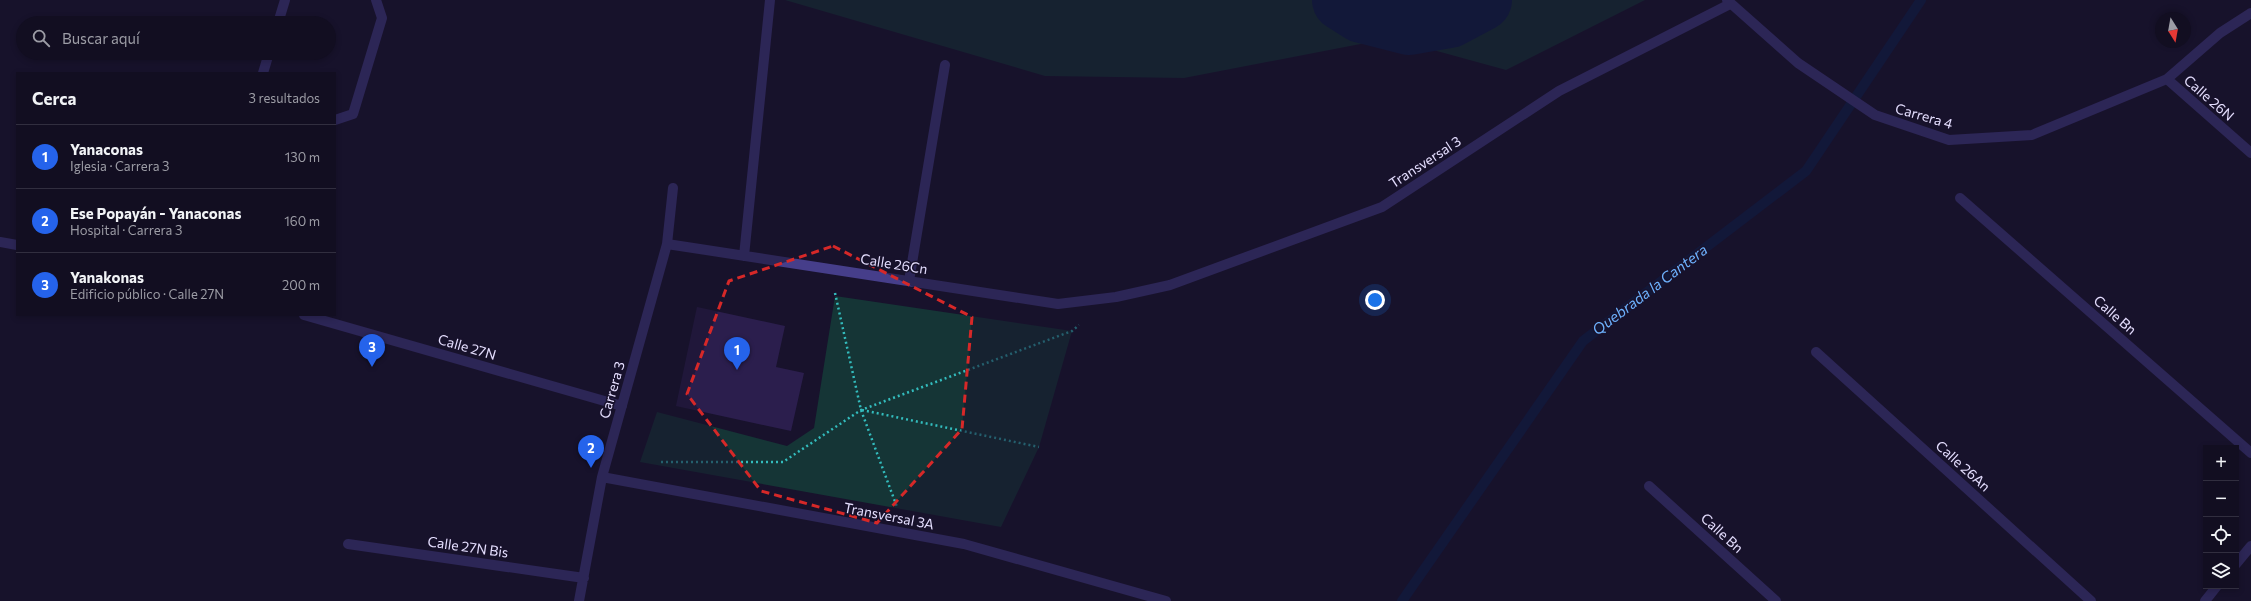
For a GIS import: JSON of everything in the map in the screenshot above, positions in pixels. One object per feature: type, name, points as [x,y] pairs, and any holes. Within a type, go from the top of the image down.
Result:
[{"type":"street","points":[[280,16],[285,0]]},
{"type":"street","points":[[336,120],[353,114],[382,18],[376,0]]},
{"type":"street","points":[[744,256],[770,0]]},
{"type":"street","name":"Carrera 4","points":[[1728,2],[1798,63],[1875,115],[1949,140],[2032,135],[2167,79],[2220,33],[2251,13]]},
{"type":"street","name":"Transversal 3","points":[[1116,297],[1170,285],[1382,207],[1559,91],[1728,2]]},
{"type":"street","points":[[263,72],[267,60]]},
{"type":"street","points":[[909,281],[945,66]]},
{"type":"street","name":"Calle 26N","points":[[2167,79],[2251,153]]},
{"type":"street","name":"Carrera 3","points":[[579,601],[602,477],[667,244],[673,188]]},
{"type":"street","name":"Calle Bn","points":[[1960,198],[2251,453]]},
{"type":"street","points":[[0,242],[16,245]]},
{"type":"street","name":"Calle 26Cn","points":[[667,244],[1058,304],[1116,297]]},
{"type":"street","name":"Calle 27N","points":[[307,316],[622,406]]},
{"type":"street","name":"Calle 26An","points":[[1816,352],[2091,601]]},
{"type":"street","name":"Transversal 3A","points":[[602,477],[964,544],[1166,601]]},
{"type":"street","name":"Calle Bn","points":[[1649,486],[1776,601]]},
{"type":"street","name":"Calle 27N Bis","points":[[348,544],[584,578]]},
{"type":"street","points":[[2239,560],[2251,546]]},
{"type":"street","points":[[2205,601],[2215,589]]},
{"type":"path","points":[[832,269],[835,296],[862,410],[906,533]]},
{"type":"path","points":[[656,462],[783,462],[862,410],[1072,331],[1085,321]]},
{"type":"path","points":[[862,410],[1039,447]]},
{"type":"highlighted area","points":[[833,246],[972,317],[962,429],[877,523],[761,491],[687,394],[729,281]]},
{"type":"green space","points":[[785,0],[1332,0],[1398,35],[1464,27],[1511,0],[1645,0],[1506,70],[1404,42],[1376,41],[1184,78],[1045,76]]},
{"type":"green space","points":[[835,296],[1072,331],[1039,447],[1001,527],[640,462],[657,412],[787,446],[814,428]]},
{"type":"building","points":[[697,307],[785,326],[776,367],[804,373],[791,431],[676,406]]},
{"type":"waterway","points":[[1343,0],[1362,12],[1409,24],[1449,17],[1481,0]]},
{"type":"waterway","name":"Quebrada la Cantera","points":[[1402,601],[1583,341],[1806,171],[1921,0]]},
{"type":"place","name":"Yanakonas","points":[[372,367]]},
{"type":"place","name":"Yanaconas","points":[[737,370]]},
{"type":"place","name":"Ese Popayán - Yanaconas","points":[[591,468]]}]
